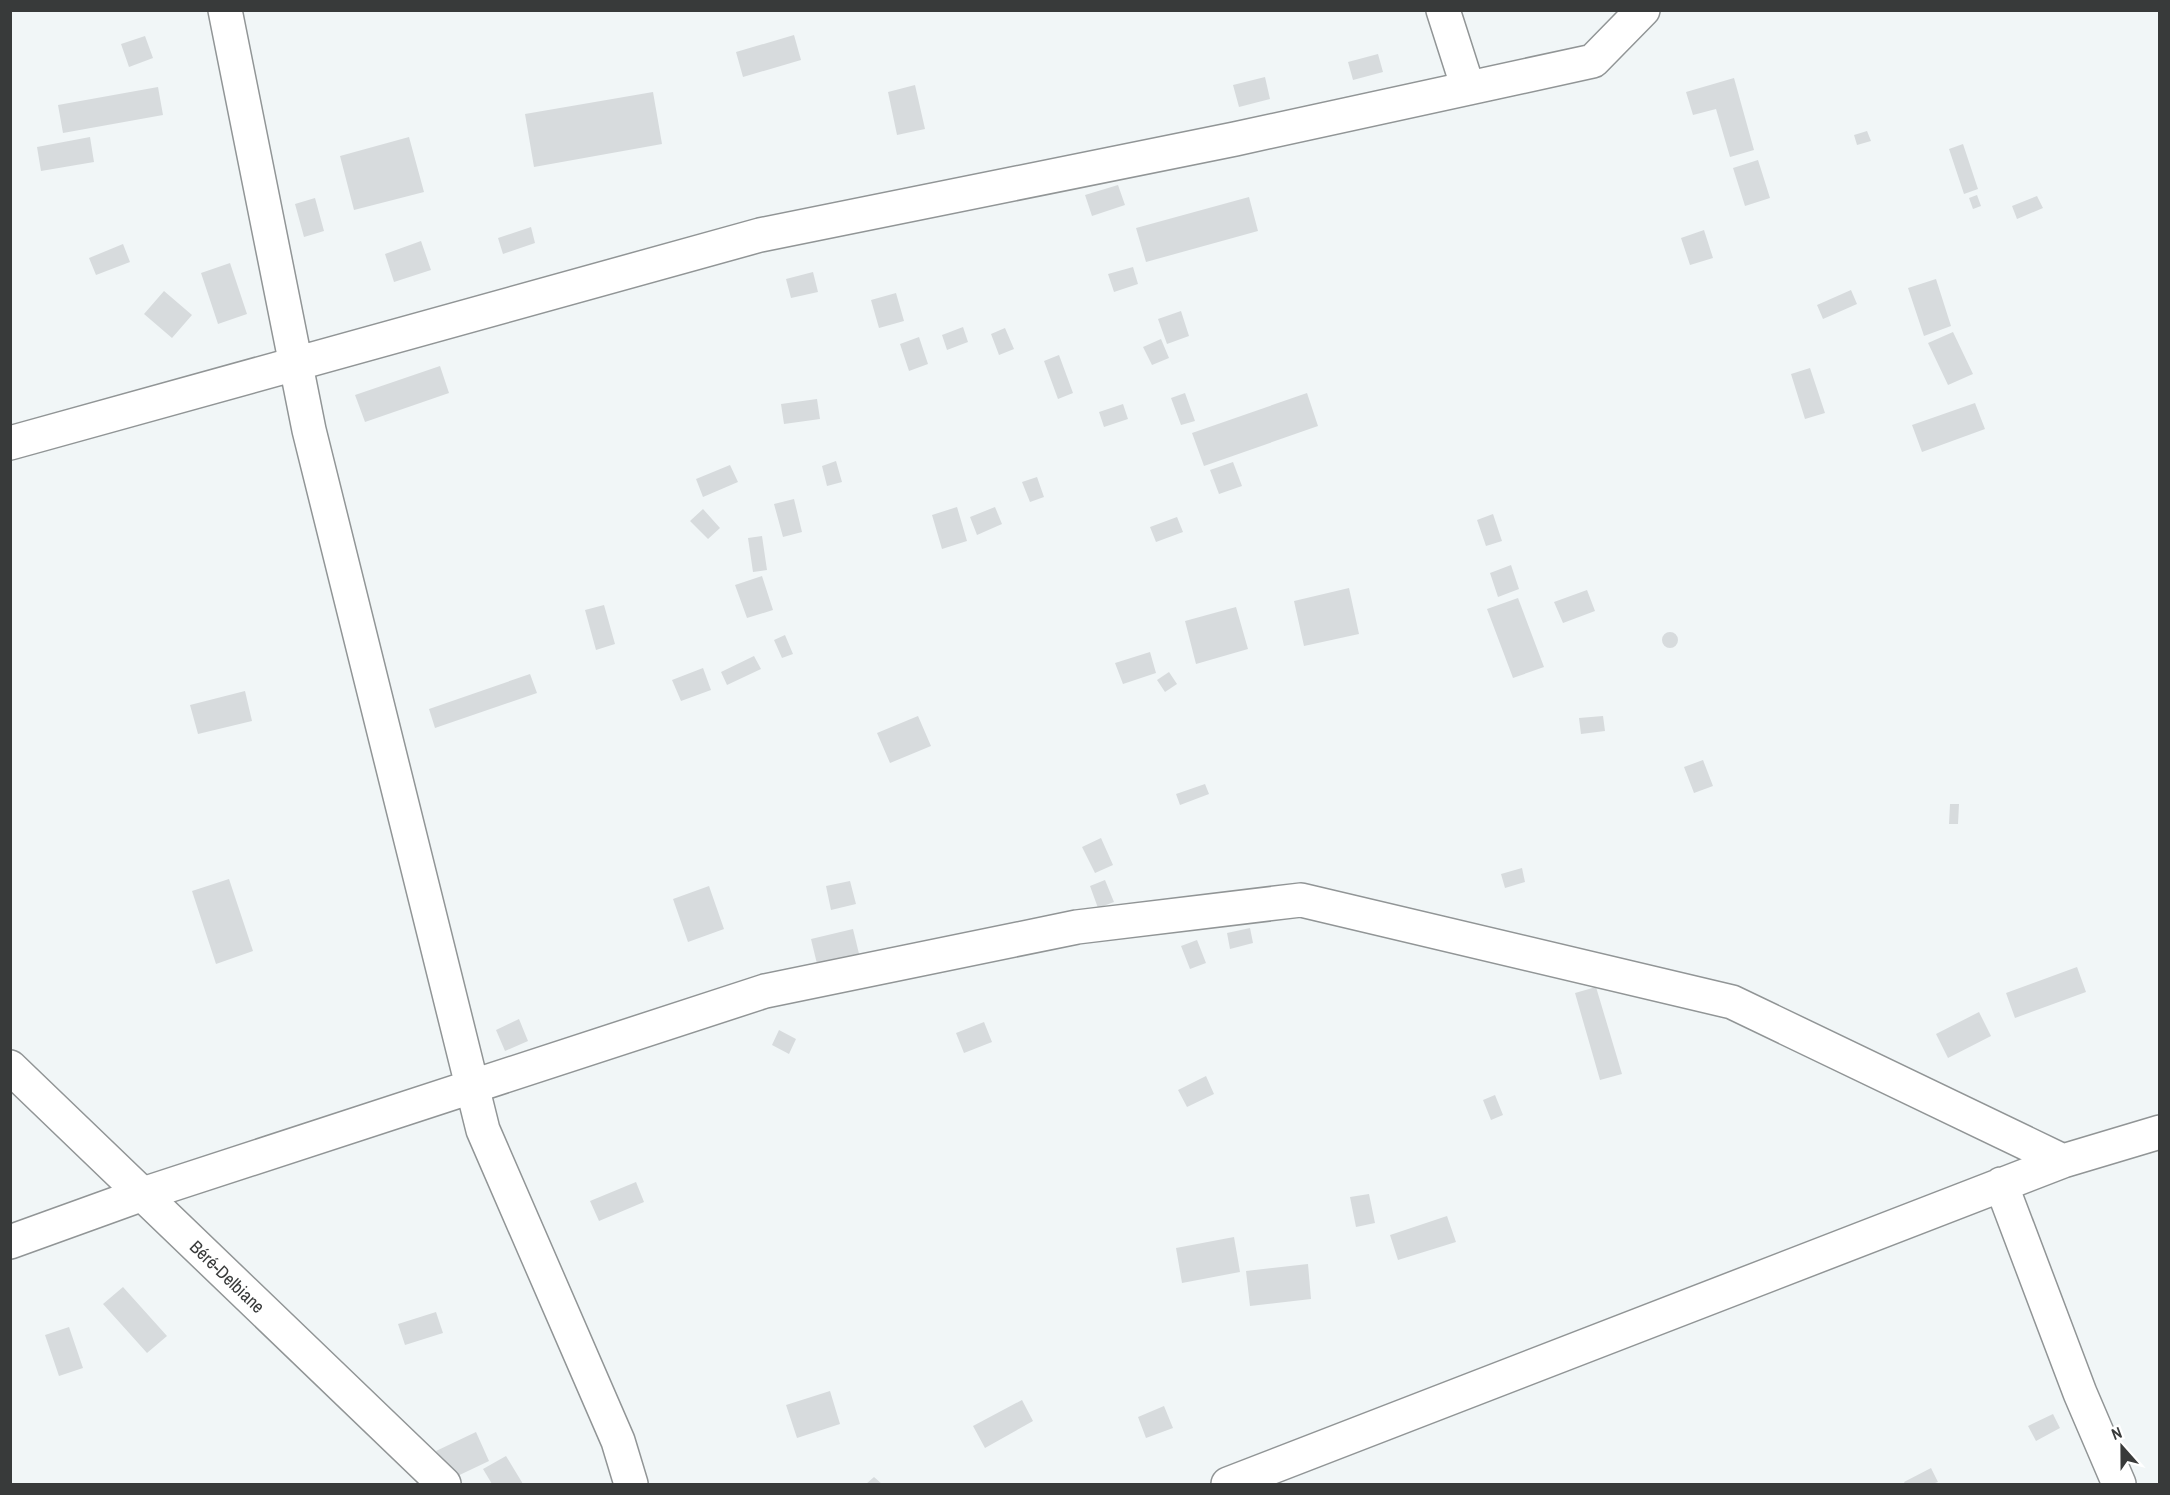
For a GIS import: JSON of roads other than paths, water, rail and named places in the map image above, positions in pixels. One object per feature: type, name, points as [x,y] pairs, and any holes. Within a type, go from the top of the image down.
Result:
[{"type":"street","points":[[225,10],[309,430],[483,1130],[618,1441],[631,1485]]},
{"type":"street","points":[[1443,10],[1468,88]]},
{"type":"street","points":[[10,443],[760,235],[1224,141],[1593,61],[1643,10]]},
{"type":"street","points":[[10,1242],[143,1194],[765,991],[1077,927],[1301,900],[1732,1002],[2063,1161]]},
{"type":"street","name":"Béré-Delbiane","points":[[10,1067],[444,1485]]},
{"type":"street","points":[[1228,1485],[2001,1184],[2063,1161],[2160,1132]]},
{"type":"street","points":[[2001,1184],[2080,1393],[2119,1485]]}]
